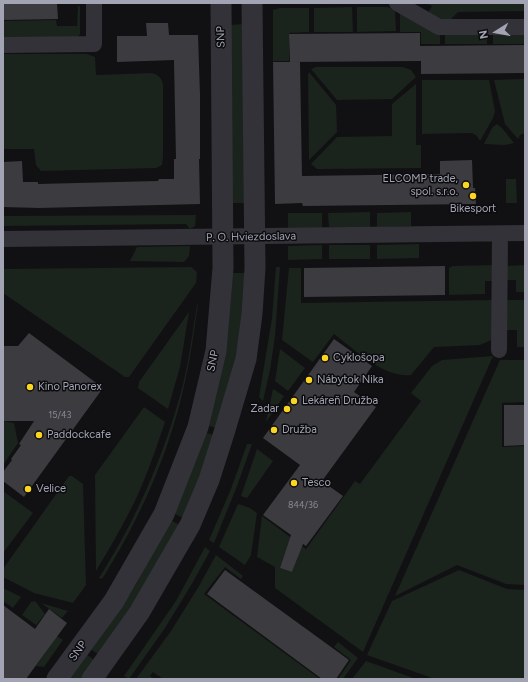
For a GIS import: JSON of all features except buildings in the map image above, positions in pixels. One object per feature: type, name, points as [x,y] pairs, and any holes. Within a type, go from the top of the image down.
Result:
[{"type":"street","points":[[3,45],[94,44],[94,3]]},
{"type":"street","name":"SNP","points":[[57,679],[114,601],[164,514],[198,427],[216,351],[223,268],[221,3]]},
{"type":"street","points":[[92,679],[139,613],[190,526],[209,480],[246,359],[255,276],[252,3]]},
{"type":"street","points":[[397,3],[440,27],[525,27]]},
{"type":"street","name":"P. O. Hviezdoslava","points":[[3,239],[525,233]]},
{"type":"street","points":[[499,350],[500,234]]},
{"type":"shaded area","points":[[426,3],[525,3],[525,11],[458,12],[446,24],[426,16],[432,6]]},
{"type":"shaded area","points":[[78,5],[80,7],[80,34],[78,37],[3,40],[3,21],[56,20],[57,26],[77,26]]},
{"type":"shaded area","points":[[352,7],[353,32],[314,32],[314,8]]},
{"type":"shaded area","points":[[357,7],[388,7],[395,11],[396,31],[357,32]]},
{"type":"shaded area","points":[[280,8],[309,8],[309,32],[289,33],[289,61],[273,61],[273,10]]},
{"type":"shaded area","points":[[400,13],[440,34],[440,44],[421,44],[421,32],[400,32]]},
{"type":"shaded area","points":[[245,24],[246,203],[231,203],[230,25]]},
{"type":"shaded area","points":[[493,33],[525,33],[525,44],[493,44]]},
{"type":"shaded area","points":[[445,34],[487,34],[487,44],[445,44]]},
{"type":"shaded area","points":[[3,54],[87,54],[95,57],[96,75],[151,73],[158,75],[162,80],[163,85],[162,165],[156,168],[41,171],[36,165],[34,149],[3,149]]},
{"type":"shaded area","points":[[316,67],[403,67],[411,70],[416,77],[392,99],[337,100],[311,69]]},
{"type":"shaded area","points":[[309,72],[336,105],[337,132],[309,160],[308,75]]},
{"type":"shaded area","points":[[525,79],[525,133],[520,135],[518,139],[505,124],[494,80]]},
{"type":"shaded area","points":[[422,80],[489,80],[495,111],[493,118],[480,141],[477,136],[472,133],[422,134]]},
{"type":"shaded area","points":[[416,84],[416,145],[421,145],[421,168],[317,169],[311,164],[337,137],[392,136],[392,104]]},
{"type":"shaded area","points":[[497,124],[514,143],[505,145],[484,144],[492,128]]},
{"type":"shaded area","points":[[506,179],[516,179],[517,203],[506,203]]},
{"type":"shaded area","points":[[370,212],[370,227],[329,227],[328,213]]},
{"type":"shaded area","points":[[411,212],[411,226],[377,227],[377,213]]},
{"type":"shaded area","points":[[288,213],[322,213],[322,228],[288,228]]},
{"type":"shaded area","points":[[196,215],[195,226],[190,229],[186,224],[3,226],[3,216]]},
{"type":"shaded area","points":[[419,244],[419,258],[377,259],[377,245]]},
{"type":"shaded area","points":[[322,245],[322,259],[288,260],[288,246]]},
{"type":"shaded area","points":[[329,245],[370,245],[370,259],[329,259]]},
{"type":"shaded area","points":[[190,246],[189,256],[184,262],[130,261],[137,247]]},
{"type":"shaded area","points":[[495,265],[496,281],[485,281],[485,294],[449,295],[449,268],[452,266]]},
{"type":"shaded area","points":[[525,265],[525,292],[516,292],[516,280],[504,280],[504,266]]},
{"type":"shaded area","points":[[191,267],[197,272],[196,283],[129,377],[125,377],[3,293],[3,269]]},
{"type":"shaded area","points":[[276,267],[280,267],[275,336],[270,370],[263,401],[259,397],[272,318]]},
{"type":"shaded area","points":[[289,268],[301,268],[301,303],[495,300],[496,331],[491,340],[480,345],[434,347],[411,375],[401,375],[380,368],[360,355],[334,334],[313,362],[282,340]]},
{"type":"shaded area","points":[[231,273],[246,273],[245,293],[235,367],[220,429],[206,425]]},
{"type":"shaded area","points":[[505,300],[525,300],[525,347],[517,347],[517,330],[506,330]]},
{"type":"shaded area","points":[[198,303],[185,384],[164,454],[156,476],[126,539],[102,579],[99,578],[125,534],[147,488],[166,441],[184,381]]},
{"type":"shaded area","points":[[189,312],[180,367],[168,409],[138,388],[139,382]]},
{"type":"shaded area","points":[[280,349],[305,368],[288,391],[275,381]]},
{"type":"shaded area","points":[[493,356],[363,652],[275,588],[275,567],[257,557],[262,516],[306,549],[355,481],[360,484],[421,401],[411,393],[432,366],[442,360]],"holes":[[[285,553],[298,557],[292,572],[280,568]]]},
{"type":"shaded area","points":[[500,360],[525,360],[525,402],[502,403],[502,447],[525,446],[525,585],[506,584],[457,565],[395,596]]},
{"type":"shaded area","points":[[273,389],[284,396],[266,422]]},
{"type":"shaded area","points":[[144,407],[165,422],[135,501],[96,571],[95,475]]},
{"type":"shaded area","points":[[3,421],[14,423],[18,443],[3,465]]},
{"type":"shaded area","points":[[204,432],[217,436],[186,519],[173,513]]},
{"type":"shaded area","points":[[247,444],[252,444],[214,543],[209,540],[231,489]]},
{"type":"shaded area","points":[[257,449],[273,461],[247,498],[241,496]]},
{"type":"shaded area","points":[[69,476],[72,476],[83,484],[86,585],[73,603],[34,593],[3,577],[3,569]]},
{"type":"shaded area","points":[[3,491],[33,513],[3,553]]},
{"type":"shaded area","points":[[238,504],[250,508],[257,513],[251,555],[245,565],[219,547]]},
{"type":"shaded area","points":[[170,520],[182,526],[101,656],[90,649],[134,588]]},
{"type":"shaded area","points":[[205,547],[210,551],[165,628],[129,679],[124,676],[176,601]]},
{"type":"shaded area","points":[[216,555],[243,576],[241,579],[225,567],[204,594],[320,679],[163,679],[153,672],[150,676],[154,679],[136,679],[171,631]]},
{"type":"shaded area","points":[[459,570],[507,589],[525,590],[525,679],[435,679],[367,655],[392,601]]},
{"type":"shaded area","points":[[3,588],[21,597],[13,608],[3,601]]},
{"type":"shaded area","points":[[35,601],[45,614],[36,625],[22,615],[31,602]]},
{"type":"shaded area","points":[[41,603],[68,611],[62,618]]},
{"type":"shaded area","points":[[57,636],[63,640],[44,667],[36,666]]},
{"type":"shaded area","points":[[338,642],[358,658],[343,679],[338,679],[351,660],[334,647]]},
{"type":"shaded area","points":[[86,654],[97,662],[84,679],[68,679]]},
{"type":"shaded area","points":[[366,661],[416,679],[352,679]]},
{"type":"place","name":"ELCOMP trade, spol. s.r.o.","points":[[466,185]]},
{"type":"place","name":"Bikesport","points":[[473,196]]},
{"type":"place","name":"Cyklošopa","points":[[325,358]]},
{"type":"place","name":"Nábytok Nika","points":[[309,380]]},
{"type":"place","name":"Kino Panorex","points":[[30,387]]},
{"type":"place","name":"Lekáreň Družba","points":[[294,401]]},
{"type":"place","name":"Zadar","points":[[287,409]]},
{"type":"place","name":"Družba","points":[[274,430]]},
{"type":"place","name":"Paddockcafe","points":[[39,435]]},
{"type":"place","name":"Tesco","points":[[294,483]]},
{"type":"place","name":"Velice","points":[[28,489]]}]
